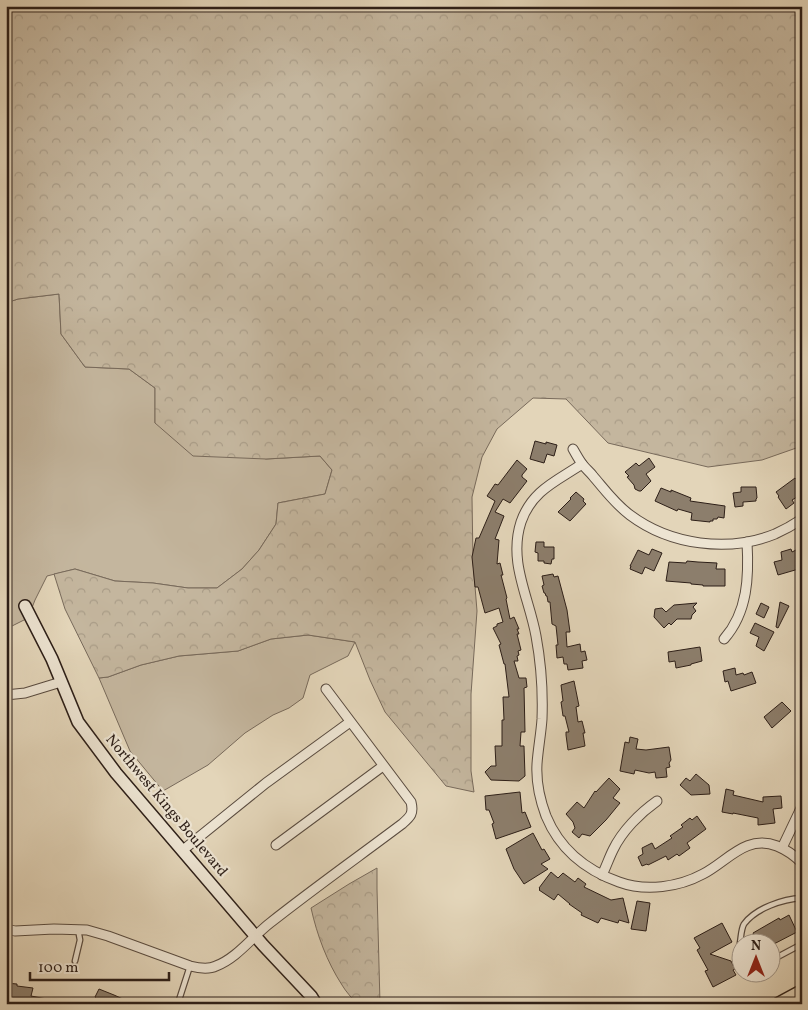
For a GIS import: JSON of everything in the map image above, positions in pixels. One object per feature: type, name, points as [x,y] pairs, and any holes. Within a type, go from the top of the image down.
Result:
[{"type":"main road","points":[[778,1004],[802,990]]},
{"type":"street","points":[[573,448],[582,464],[605,492],[629,514],[645,525],[676,538],[697,542],[736,544],[775,534],[802,520]]},
{"type":"street","points":[[582,464],[552,483],[534,498],[521,521],[516,551],[517,562],[532,616],[539,658],[542,719],[537,775],[542,804],[552,827],[568,851],[587,867],[602,875],[633,886],[664,886],[684,883],[711,870],[736,851],[753,844],[764,843],[782,848],[802,863]]},
{"type":"street","points":[[724,639],[735,625],[746,595],[749,567],[747,542]]},
{"type":"street","name":"Northwest Kings Boulevard","points":[[25,606],[52,659],[78,722],[116,773],[316,1004]]},
{"type":"street","points":[[6,695],[61,682]]},
{"type":"street","points":[[6,929],[15,931],[86,930],[190,966],[204,968],[212,968],[230,958],[326,881],[402,824],[410,816],[413,809],[411,802],[326,689]]},
{"type":"street","points":[[183,850],[266,783],[350,722]]},
{"type":"street","points":[[276,845],[383,766]]},
{"type":"street","points":[[602,875],[618,841],[631,824],[650,805],[657,801]]},
{"type":"street","points":[[782,848],[802,806]]},
{"type":"lane","points":[[742,932],[743,925],[752,916],[770,905],[802,898]]},
{"type":"lane","points":[[75,961],[80,940],[78,929]]},
{"type":"lane","points":[[780,956],[802,944]]},
{"type":"lane","points":[[180,1004],[179,1000],[190,966]]},
{"type":"green space","points":[[6,6],[802,6],[802,446],[762,460],[708,467],[608,443],[566,399],[533,398],[497,429],[482,457],[472,497],[473,562],[477,611],[471,694],[471,771],[474,792],[446,786],[385,712],[355,642],[308,635],[271,639],[238,651],[179,656],[99,678],[65,609],[54,574],[75,569],[115,581],[153,583],[188,588],[217,588],[242,569],[259,550],[276,524],[278,503],[325,494],[332,470],[320,456],[266,459],[193,456],[155,423],[155,388],[129,369],[85,367],[61,334],[59,294],[18,299],[6,303]]},
{"type":"green space","points":[[59,294],[61,334],[85,367],[129,369],[155,388],[155,423],[266,459],[320,456],[332,470],[325,494],[278,503],[276,524],[259,550],[242,569],[217,588],[188,588],[153,583],[115,581],[75,569],[47,576],[28,618],[6,629],[6,303],[18,299]]},
{"type":"green space","points":[[308,635],[355,642],[348,656],[310,675],[303,698],[245,733],[208,765],[163,791],[130,751],[99,678],[179,656],[238,651],[271,639]]},
{"type":"green space","points":[[377,868],[380,1004],[357,1004],[344,988],[327,958],[319,938],[311,908]]},
{"type":"building","points":[[535,441],[557,445],[554,456],[547,454],[544,463],[530,459]]},
{"type":"building","points":[[649,458],[655,467],[646,474],[651,481],[639,491],[635,489],[625,472],[636,463],[639,466]]},
{"type":"building","points":[[517,460],[527,469],[522,477],[527,481],[510,503],[503,499],[495,512],[504,516],[495,539],[499,540],[497,564],[500,563],[503,575],[501,575],[510,619],[514,617],[519,629],[517,629],[519,634],[517,634],[521,650],[518,651],[518,661],[514,661],[519,678],[526,678],[527,687],[524,688],[525,732],[521,732],[520,746],[524,746],[525,776],[519,781],[491,780],[485,772],[491,766],[496,766],[495,746],[502,746],[503,697],[509,697],[505,664],[499,645],[501,644],[493,628],[503,622],[499,608],[485,613],[478,587],[475,587],[472,557],[476,538],[479,538],[495,501],[487,496],[495,484],[498,485]]},
{"type":"building","points":[[795,478],[799,482],[802,480],[802,494],[792,500],[794,503],[786,509],[776,492]]},
{"type":"building","points":[[741,487],[756,487],[757,498],[756,501],[743,502],[743,506],[735,507],[733,493],[741,492]]},
{"type":"building","points":[[661,488],[691,498],[690,501],[725,506],[724,518],[718,517],[710,522],[691,520],[692,513],[678,509],[677,511],[655,501]]},
{"type":"building","points":[[576,492],[584,499],[583,501],[586,504],[570,521],[558,512]]},
{"type":"building","points":[[536,542],[544,542],[544,547],[554,547],[554,559],[552,559],[551,564],[538,561],[538,553],[535,552]]},
{"type":"building","points":[[802,547],[802,568],[778,575],[774,562],[782,560],[781,552],[791,549],[792,552]]},
{"type":"building","points":[[652,549],[662,553],[654,571],[645,567],[642,574],[630,569],[638,550],[649,555]]},
{"type":"building","points":[[687,561],[717,563],[716,569],[725,569],[725,586],[703,586],[666,581],[669,562],[686,563]]},
{"type":"building","points":[[553,574],[554,577],[558,576],[567,610],[570,632],[566,632],[567,647],[580,644],[581,652],[585,651],[587,660],[582,661],[583,668],[568,670],[567,664],[564,664],[563,657],[557,658],[556,626],[552,624],[550,602],[548,602],[542,586],[544,585],[542,576]]},
{"type":"building","points":[[780,602],[789,606],[778,628],[776,627]]},
{"type":"building","points":[[697,603],[693,607],[696,611],[691,619],[677,619],[671,625],[669,623],[664,628],[654,617],[655,609],[662,608],[666,612],[674,605]]},
{"type":"building","points":[[761,603],[769,607],[764,618],[756,614]]},
{"type":"building","points":[[755,623],[774,632],[764,651],[756,646],[759,637],[750,633]]},
{"type":"building","points":[[700,647],[702,661],[676,668],[675,661],[669,662],[668,652]]},
{"type":"building","points":[[735,668],[736,675],[752,672],[756,683],[731,691],[728,681],[725,682],[723,671]]},
{"type":"building","points":[[574,681],[579,706],[576,707],[578,722],[582,721],[585,733],[583,733],[585,746],[568,750],[566,732],[569,732],[565,716],[563,716],[561,685]]},
{"type":"building","points":[[782,702],[791,711],[772,728],[764,717]]},
{"type":"building","points":[[630,737],[638,739],[636,749],[646,750],[669,747],[671,760],[669,763],[670,767],[666,768],[667,777],[656,778],[655,772],[649,773],[635,770],[634,774],[620,771],[625,742],[629,743]]},
{"type":"building","points":[[696,774],[709,785],[710,794],[691,795],[680,785],[686,778],[690,781]]},
{"type":"building","points":[[609,778],[620,789],[613,798],[620,803],[590,836],[582,834],[579,838],[572,832],[575,828],[573,822],[566,814],[577,802],[584,808],[595,791]]},
{"type":"building","points":[[726,789],[734,791],[733,795],[763,802],[763,797],[781,796],[782,808],[773,809],[775,823],[758,825],[758,818],[722,812]]},
{"type":"building","points":[[520,792],[522,813],[525,812],[531,827],[496,839],[492,824],[494,823],[489,810],[486,810],[485,796]]},
{"type":"building","points":[[697,816],[706,829],[687,843],[690,848],[679,856],[677,854],[668,860],[666,856],[642,866],[638,857],[643,854],[642,848],[652,843],[655,849],[672,838],[670,836],[683,827],[681,825],[690,818],[692,820]]},
{"type":"building","points":[[533,833],[542,850],[544,849],[550,859],[541,864],[548,869],[524,884],[514,869],[506,849]]},
{"type":"building","points":[[551,872],[558,878],[563,873],[575,882],[578,878],[586,884],[584,887],[611,900],[623,898],[629,923],[619,920],[618,923],[601,918],[598,923],[581,915],[582,913],[558,894],[554,900],[539,890]]},
{"type":"building","points":[[637,901],[650,903],[646,931],[631,929]]},
{"type":"building","points":[[789,915],[797,932],[780,941],[780,932],[755,932],[779,918],[780,920]]},
{"type":"building","points":[[722,923],[730,938],[730,943],[710,954],[730,961],[730,978],[713,987],[705,971],[708,970],[697,950],[700,948],[694,938]]},
{"type":"building","points":[[6,983],[33,988],[31,996],[52,1000],[52,1004],[6,1004]]},
{"type":"building","points":[[99,989],[114,995],[134,1004],[94,1004]]}]
